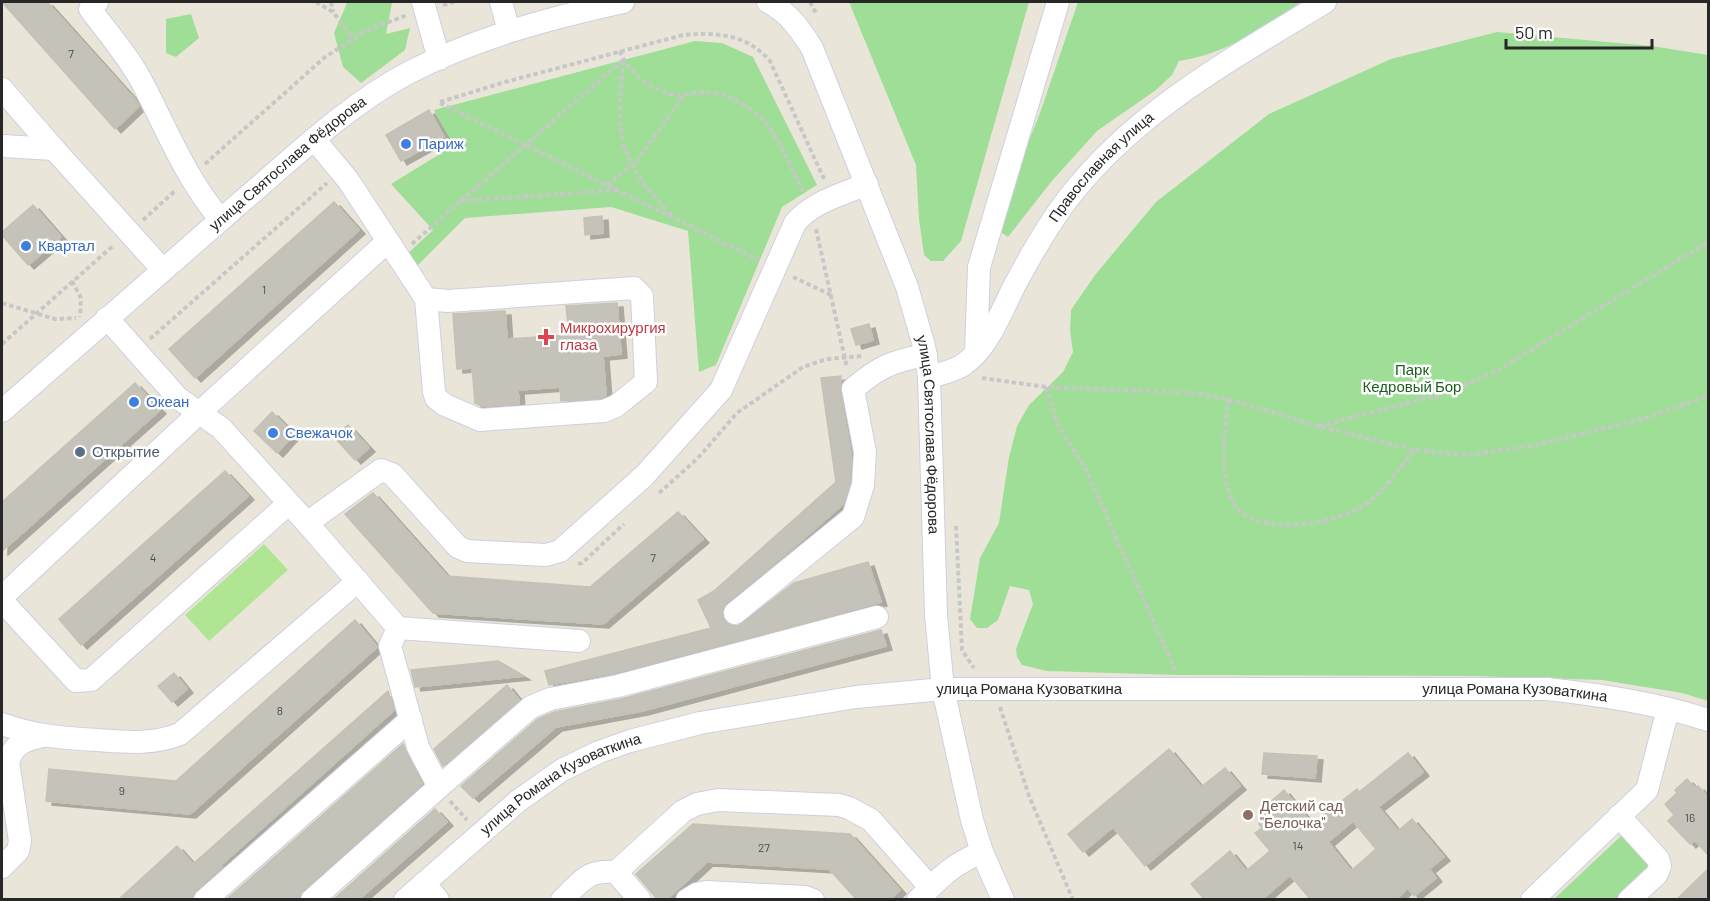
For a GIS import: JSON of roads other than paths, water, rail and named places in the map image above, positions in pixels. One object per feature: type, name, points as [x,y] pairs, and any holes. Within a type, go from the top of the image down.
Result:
[{"type":"street","points":[[97,2],[90,9],[142,83],[189,177],[221,220]]},
{"type":"street","points":[[501,2],[509,31]]},
{"type":"street","name":"улица Святослава Фёдорова","points":[[2,411],[314,139],[373,96],[408,73],[509,31],[622,2]]},
{"type":"street","name":"улица Святослава Фёдорова","points":[[768,2],[779,7],[799,28],[812,48],[907,287],[927,366],[936,615],[943,689],[965,790],[982,852],[1003,900]]},
{"type":"street","points":[[976,352],[979,267],[1058,2]]},
{"type":"street","name":"Православная улица","points":[[735,612],[853,517],[863,485],[865,452],[853,389],[870,374],[898,360],[927,366],[963,365],[976,352],[992,329],[1044,234],[1068,200],[1113,148],[1145,119],[1188,86],[1325,2]]},
{"type":"street","points":[[424,6],[439,59]]},
{"type":"street","points":[[2,88],[163,270]]},
{"type":"street","points":[[314,139],[341,171],[396,246],[426,299],[434,392],[440,402],[480,420],[604,411],[616,406],[646,382],[642,296],[634,288],[448,301],[426,299]]},
{"type":"street","points":[[2,146],[54,149]]},
{"type":"street","points":[[307,523],[381,470],[392,474],[458,547],[467,551],[546,555],[560,551],[644,476],[721,390],[795,223],[802,214],[867,184]]},
{"type":"street","points":[[288,504],[91,680],[76,681],[2,599],[199,413],[396,246]]},
{"type":"street","points":[[107,318],[178,398],[221,428],[398,628],[579,641]]},
{"type":"street","points":[[2,724],[43,736],[144,743],[165,740],[180,734],[358,581]]},
{"type":"street","points":[[312,900],[531,707],[550,699],[618,686],[877,617]]},
{"type":"street","points":[[398,628],[390,646],[418,747],[439,787]]},
{"type":"street","name":"улица Романа Кузоваткина","points":[[405,900],[431,891],[479,834],[518,801],[562,770],[599,752],[630,741],[700,723],[892,692],[943,689],[1547,690],[1592,694],[1668,709],[1708,720]]},
{"type":"street","points":[[1532,900],[1647,789],[1668,709]]},
{"type":"street","points":[[206,900],[411,719]]},
{"type":"street","points":[[2,867],[18,851],[21,841],[5,768],[11,751],[17,745],[43,736]]},
{"type":"street","points":[[616,872],[682,811],[697,804],[718,800],[839,805],[849,808],[871,820],[924,893],[948,869],[982,852]]},
{"type":"street","points":[[1619,816],[1658,859],[1660,866],[1657,874],[1629,900]]},
{"type":"street","points":[[562,900],[591,873],[601,871],[616,872],[640,900]]},
{"type":"street","points":[[687,900],[706,892],[805,897],[813,900]]},
{"type":"place","name":"Париж","points":[[406,144]]},
{"type":"place","name":"Квартал","points":[[26,246]]},
{"type":"place","name":"Микрохирургия глаза","points":[[546,337]]},
{"type":"place","name":"Океан","points":[[134,402]]},
{"type":"place","name":"Свежачок","points":[[273,433]]},
{"type":"place","name":"Открытие","points":[[80,452]]},
{"type":"place","name":"Детский сад \"Белочка\"","points":[[1248,815]]},
{"type":"park label","name":"Парк Кедровый Бор","points":[[1412,378]]}]
